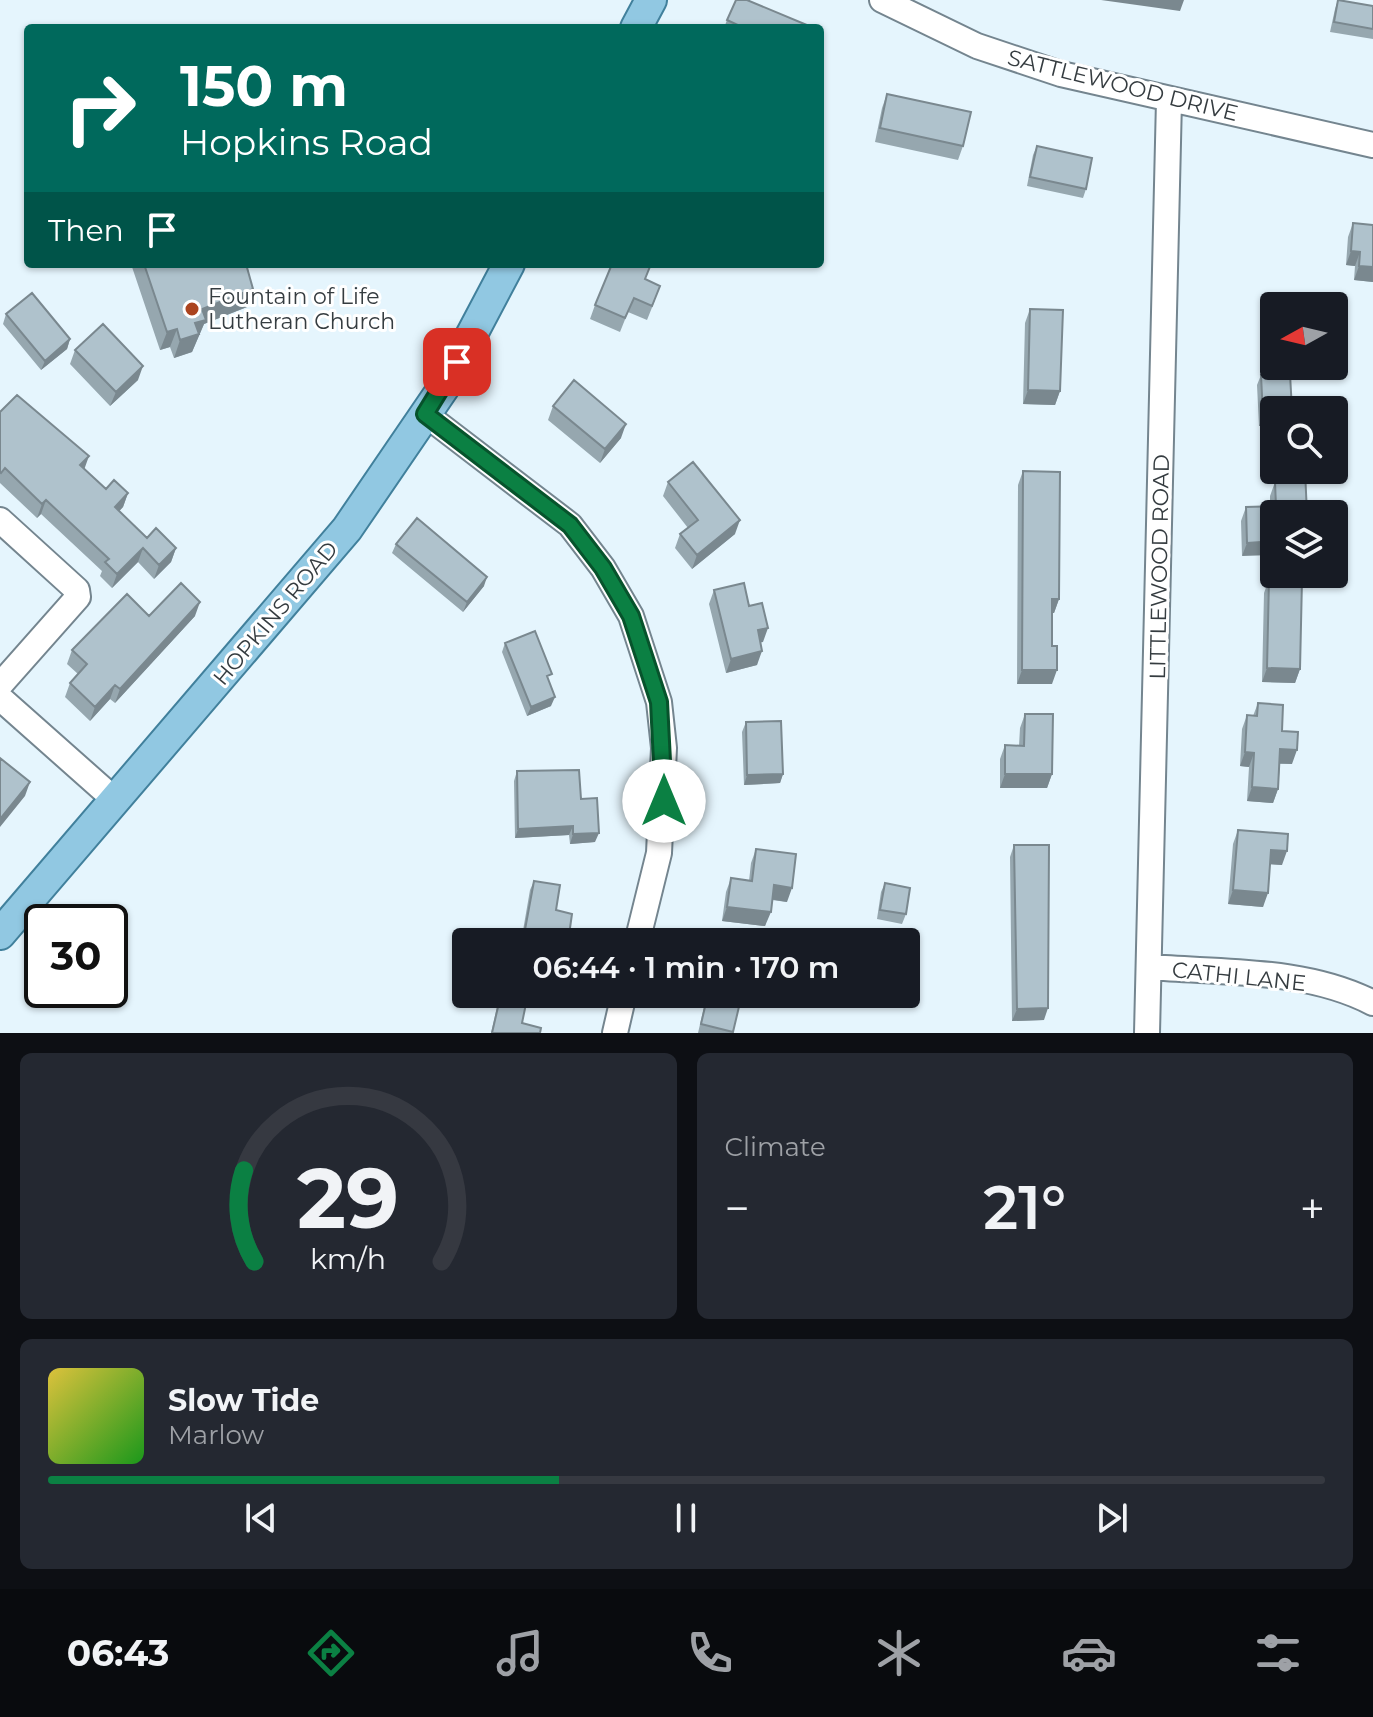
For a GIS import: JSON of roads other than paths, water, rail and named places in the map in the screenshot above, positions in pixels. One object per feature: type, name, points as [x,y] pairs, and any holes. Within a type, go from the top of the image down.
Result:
[{"type":"main road","points":[[638,24],[651,0]]},
{"type":"main road","name":"HOPKINS ROAD","points":[[0,934],[347,529],[425,414],[507,268]]},
{"type":"street","name":"SATTLEWOOD DRIVE","points":[[882,0],[977,46],[1061,74],[1373,145]]},
{"type":"street","name":"LITTLEWOOD ROAD","points":[[1147,1033],[1169,100]]},
{"type":"street","points":[[425,414],[570,525],[603,568],[631,616],[659,702],[664,748],[659,853],[640,928]]},
{"type":"street","points":[[0,520],[77,590],[78,597],[0,685]]},
{"type":"street","points":[[0,698],[115,800]]},
{"type":"street","name":"CATHI LANE","points":[[1150,967],[1299,978],[1357,995],[1373,1003]]},
{"type":"street","points":[[615,1033],[621,1008]]},
{"type":"place","name":"Fountain of Life Lutheran Church","points":[[192,309]]}]
